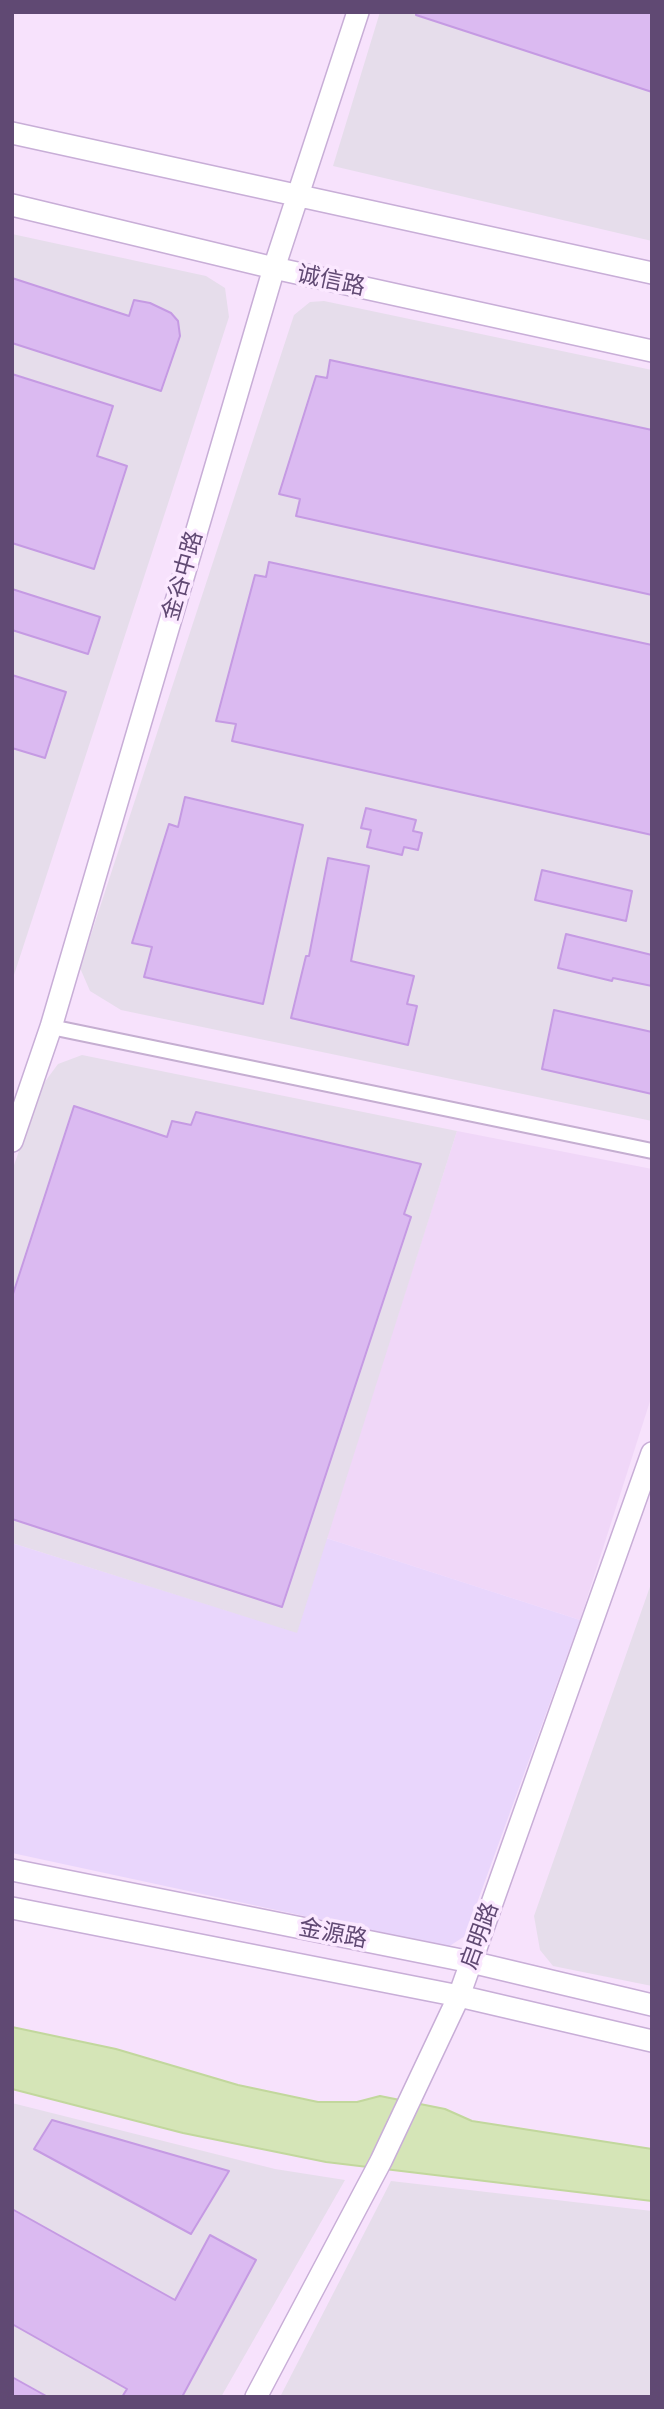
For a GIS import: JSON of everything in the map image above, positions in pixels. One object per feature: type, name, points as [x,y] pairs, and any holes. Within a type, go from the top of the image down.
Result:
[{"type":"street","name":"金谷中路","points":[[12,1141],[51,1027],[274,268],[358,12]]},
{"type":"street","points":[[12,133],[652,273]]},
{"type":"street","name":"诚信路","points":[[12,205],[274,268],[652,351]]},
{"type":"street","points":[[51,1027],[652,1151]]},
{"type":"street","name":"启明路","points":[[256,2397],[381,2161],[459,1996],[652,1453]]},
{"type":"street","name":"金源路","points":[[12,1870],[471,1962],[652,2006]]},
{"type":"street","name":"金源路","points":[[12,1908],[459,1996],[652,2041]]},
{"type":"shaded area","points":[[380,12],[652,12],[652,241],[333,166]]},
{"type":"shaded area","points":[[12,234],[206,276],[225,288],[229,317],[12,981]]},
{"type":"shaded area","points":[[324,301],[652,370],[652,1121],[121,1010],[90,991],[80,968],[294,315],[310,302]]},
{"type":"shaded area","points":[[82,1055],[457,1131],[297,1633],[12,1543],[12,1171],[41,1087],[58,1064]]},
{"type":"shaded area","points":[[457,1131],[652,1169],[652,1395],[580,1620],[326,1538]]},
{"type":"shaded area","points":[[326,1538],[580,1620],[465,1936],[448,1947],[12,1853],[12,1543],[296,1632]]},
{"type":"shaded area","points":[[652,1581],[652,1986],[553,1966],[540,1950],[534,1916]]},
{"type":"shaded area","points":[[12,2027],[116,2049],[238,2085],[318,2102],[357,2102],[380,2096],[445,2109],[472,2121],[652,2149],[652,2201],[326,2162],[183,2133],[12,2089]]},
{"type":"shaded area","points":[[12,2103],[275,2169],[345,2180],[221,2397],[12,2397]]},
{"type":"shaded area","points":[[391,2181],[652,2211],[652,2397],[280,2397]]},
{"type":"building","points":[[416,12],[652,12],[652,92],[416,15]]},
{"type":"building","points":[[12,278],[129,316],[134,300],[150,303],[171,313],[178,321],[180,336],[161,391],[12,343]]},
{"type":"building","points":[[330,360],[652,430],[652,595],[296,516],[300,499],[279,494],[316,376],[327,378]]},
{"type":"building","points":[[12,374],[113,406],[97,456],[127,466],[94,569],[12,543]]},
{"type":"building","points":[[269,562],[652,645],[652,835],[232,741],[236,724],[216,721],[255,575],[266,577]]},
{"type":"building","points":[[12,589],[100,617],[88,654],[12,630]]},
{"type":"building","points":[[12,675],[66,692],[45,758],[12,748]]},
{"type":"building","points":[[185,797],[303,825],[263,1004],[144,977],[152,947],[132,943],[169,824],[178,827]]},
{"type":"building","points":[[366,808],[416,820],[413,831],[422,833],[418,850],[404,847],[402,855],[367,847],[371,830],[361,828]]},
{"type":"building","points":[[328,858],[369,866],[351,961],[414,976],[407,1004],[417,1006],[408,1045],[291,1018],[306,956],[309,956]]},
{"type":"building","points":[[542,870],[632,891],[626,921],[535,900]]},
{"type":"building","points":[[566,934],[652,955],[652,986],[613,978],[612,981],[558,968]]},
{"type":"building","points":[[554,1010],[652,1032],[652,1094],[542,1069]]},
{"type":"building","points":[[74,1106],[167,1137],[172,1121],[191,1125],[196,1112],[421,1164],[404,1214],[411,1217],[282,1607],[12,1519],[12,1297]]},
{"type":"building","points":[[52,2120],[229,2171],[191,2234],[34,2149]]},
{"type":"building","points":[[12,2209],[175,2300],[210,2235],[256,2260],[182,2397],[122,2397],[127,2389],[12,2324]]},
{"type":"building","points":[[12,2377],[48,2397],[12,2397]]}]
